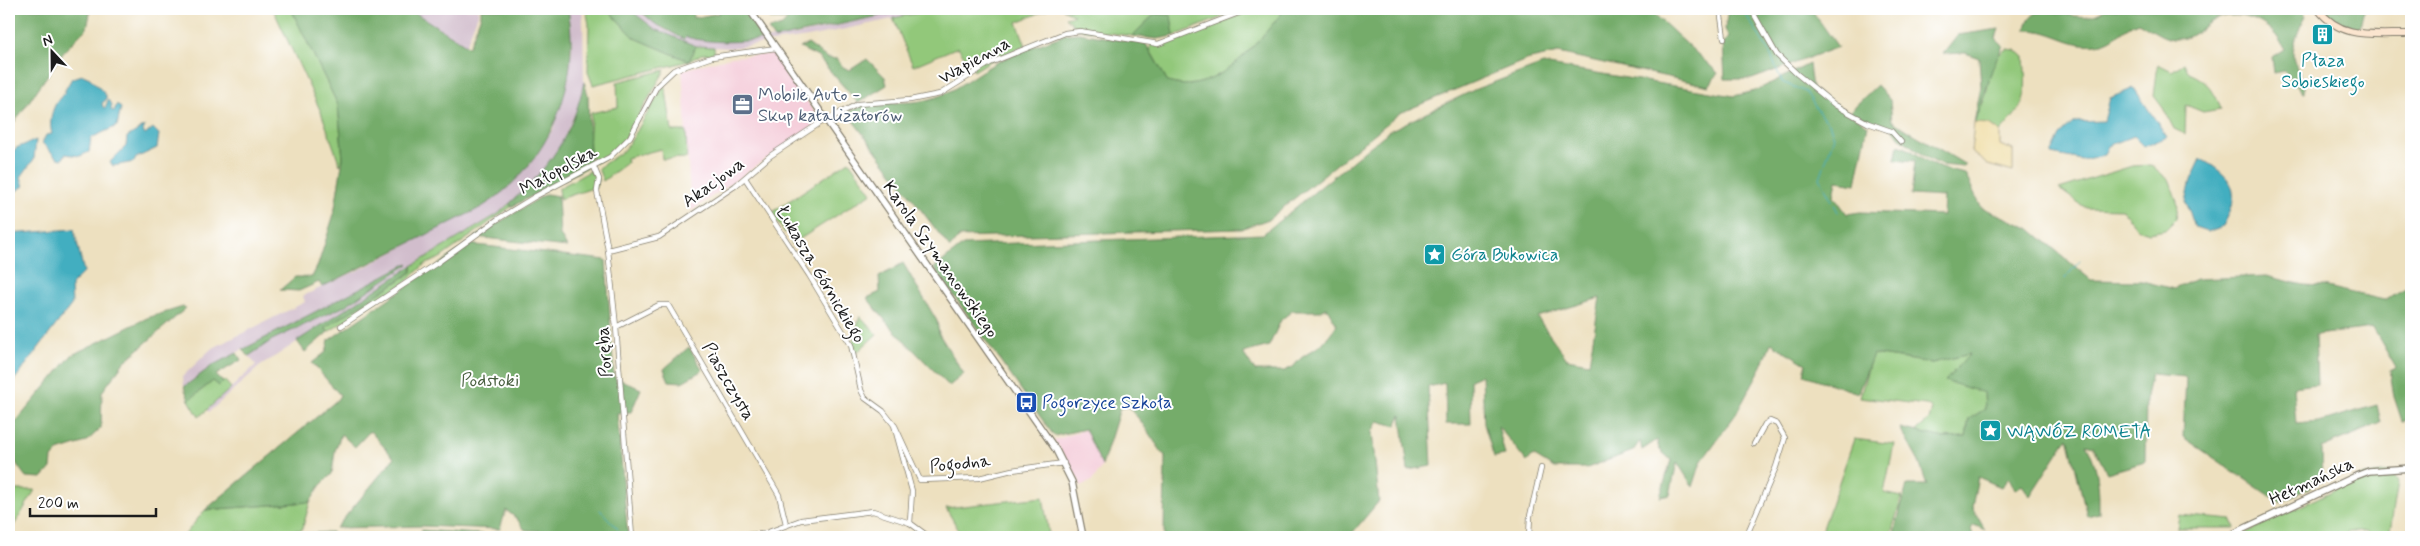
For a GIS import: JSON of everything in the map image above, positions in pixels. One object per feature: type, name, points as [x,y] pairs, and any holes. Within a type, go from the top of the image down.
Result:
[{"type":"main road","points":[[2318,9],[2334,26],[2347,32],[2411,34]]},
{"type":"street","name":"Karola Szymanowskiego","points":[[749,9],[1064,463],[1075,491],[1083,537]]},
{"type":"street","name":"Wapienna","points":[[827,121],[858,104],[922,98],[940,94],[990,63],[1065,33],[1080,31],[1158,44],[1250,9]]},
{"type":"street","points":[[1720,9],[1724,38]]},
{"type":"street","points":[[1751,9],[1777,55],[1797,74],[1835,105],[1868,123],[1891,131],[1901,142]]},
{"type":"street","name":"Małopolska","points":[[341,326],[440,261],[498,219],[536,196],[610,157],[625,143],[657,86],[674,70],[712,57],[776,48]]},
{"type":"street","name":"Akacjowa","points":[[608,250],[659,237],[745,178],[770,156],[827,121]]},
{"type":"street","name":"Poręba","points":[[594,167],[599,179],[597,190],[608,250],[616,327],[632,537]]},
{"type":"street","name":"Łukasza Górnickiego","points":[[745,178],[804,268],[850,345],[861,390],[865,398],[883,411],[894,425],[912,491],[910,523]]},
{"type":"street","name":"Piaszczysta","points":[[616,327],[659,305],[668,305],[779,495],[786,524]]},
{"type":"street","points":[[1746,537],[1776,467],[1785,438],[1777,424],[1770,422],[1765,424],[1754,444]]},
{"type":"street","name":"Pogodna","points":[[894,425],[920,480],[979,478],[1012,470],[1064,463]]},
{"type":"street","points":[[1529,537],[1530,516],[1541,468]]},
{"type":"street","name":"Hetmańska","points":[[2226,537],[2356,476],[2370,471],[2411,468]]},
{"type":"street","points":[[708,537],[763,534],[786,524],[827,516],[873,511],[910,523],[929,537]]},
{"type":"shaded area","points":[[409,9],[478,9],[478,14],[466,45]]},
{"type":"shaded area","points":[[568,9],[582,9],[584,82],[580,102],[558,151],[532,183],[498,214],[412,266],[259,367],[209,412],[207,410],[256,365],[249,356],[261,346],[257,342],[213,365],[184,387],[183,376],[211,349],[305,302],[303,296],[363,268],[491,201],[531,163],[553,129],[568,81],[572,48]]},
{"type":"shaded area","points":[[629,9],[635,9],[663,29],[684,39],[685,36],[694,39],[753,41],[797,35],[911,9],[939,9],[808,37],[731,48],[696,46],[679,40],[655,29]]},
{"type":"shaded area","points":[[774,54],[821,121],[691,211],[682,70],[731,57]]},
{"type":"shaded area","points":[[1085,430],[1102,466],[1093,480],[1081,487],[1079,480],[1054,440]]},
{"type":"green space","points":[[9,9],[91,9],[87,28],[66,49],[9,130]]},
{"type":"green space","points":[[273,9],[291,9],[338,105],[343,158],[340,165],[321,112]]},
{"type":"green space","points":[[291,9],[409,9],[469,47],[481,15],[481,9],[568,9],[571,38],[570,67],[564,95],[555,122],[541,147],[524,170],[504,191],[480,208],[322,287],[319,282],[299,291],[280,290],[295,277],[312,277],[318,265],[334,214],[343,158],[338,105]]},
{"type":"green space","points":[[586,9],[607,9],[635,38],[689,61],[593,85],[588,72],[589,24]]},
{"type":"green space","points":[[607,9],[629,9],[655,29],[696,46],[689,61],[635,38]]},
{"type":"green space","points":[[638,9],[693,9],[693,18],[719,13],[719,9],[746,9],[767,39],[726,42],[686,37],[684,39],[654,23]]},
{"type":"green space","points":[[768,9],[797,10],[787,20],[770,19]]},
{"type":"green space","points":[[798,9],[911,9],[774,39],[768,30],[782,26]]},
{"type":"green space","points":[[939,9],[1047,10],[1017,22],[1026,46],[990,61],[974,71],[958,47],[913,66],[893,18]]},
{"type":"green space","points":[[1063,9],[1160,9],[1157,13],[1165,9],[1243,9],[1174,36],[1172,31],[1155,14],[1132,36],[1077,29],[1066,17],[1074,15]]},
{"type":"green space","points":[[1160,9],[1165,9],[1156,14],[1171,15],[1174,36],[1157,39],[1132,36]]},
{"type":"green space","points":[[1255,9],[1285,9],[1249,51],[1219,75],[1203,82],[1186,85],[1168,82],[1150,50],[1151,45],[1168,43]]},
{"type":"green space","points":[[1285,9],[1649,9],[1718,73],[1709,86],[1558,53],[1526,60],[1400,113],[1269,219],[1241,229],[959,237],[950,248],[847,113],[865,105],[921,101],[941,96],[1001,60],[1066,34],[1079,33],[1146,44],[1168,82],[1186,85],[1203,82],[1219,75],[1249,51]]},
{"type":"green space","points":[[1728,9],[1811,9],[1838,47],[1752,79],[1725,79],[1723,42],[1729,38],[1725,29]]},
{"type":"green space","points":[[2105,9],[2301,9],[2306,16],[2296,38],[2293,56],[2302,81],[2304,94],[2285,71],[2274,73],[2272,57],[2284,49],[2273,32],[2265,25],[2245,17],[2224,17],[2214,20],[2192,35],[2180,39],[2164,37],[2138,22],[2105,42],[2094,44],[2074,42],[2047,33],[2026,30],[2030,19],[2039,12],[2046,11],[2088,16],[2097,14]]},
{"type":"green space","points":[[2322,9],[2364,9],[2359,31],[2338,23]]},
{"type":"green space","points":[[1999,29],[1996,38],[2003,45],[1993,67],[1974,123],[1981,87],[1979,58],[1965,53],[1943,54],[1958,35]]},
{"type":"green space","points":[[808,44],[827,58],[837,59],[843,67],[850,70],[867,59],[885,77],[887,85],[858,103],[818,57],[800,48]]},
{"type":"green space","points":[[696,46],[714,47],[715,54],[702,54],[689,61]]},
{"type":"green space","points":[[2007,49],[2016,50],[2024,57],[2025,90],[2021,106],[2000,132],[1989,124],[1974,123],[1985,97],[1994,63],[2001,52]]},
{"type":"green space","points":[[2184,63],[2189,73],[2201,79],[2210,87],[2221,109],[2203,112],[2186,105],[2185,134],[2174,129],[2154,96],[2158,64],[2172,71]]},
{"type":"green space","points":[[1543,64],[1734,96],[1755,91],[1809,64],[1812,89],[1868,125],[1856,184],[1837,181],[1834,196],[1847,214],[1860,212],[1943,215],[1944,197],[1911,195],[1915,161],[1895,159],[1898,145],[1934,165],[1965,174],[1981,207],[2029,228],[2091,280],[2142,281],[2174,289],[2196,279],[2266,276],[2304,285],[2323,286],[2384,300],[2411,285],[2411,420],[2402,421],[2394,397],[2390,371],[2396,368],[2373,328],[2315,335],[2317,384],[2293,387],[2296,424],[2319,422],[2377,405],[2381,423],[2321,448],[2322,481],[2280,503],[2183,437],[2186,377],[2151,374],[2146,396],[2145,462],[2107,473],[2093,446],[2086,444],[2094,461],[2099,494],[2099,513],[2087,516],[2068,437],[2030,496],[2022,485],[2015,490],[2009,478],[2001,487],[1978,477],[1972,507],[1985,530],[1974,525],[1971,529],[1973,535],[1971,537],[1893,537],[1907,485],[1927,485],[1919,462],[1900,428],[1944,438],[1966,437],[1969,419],[1985,409],[1984,393],[1945,381],[1970,354],[1932,363],[1873,354],[1858,393],[1804,375],[1806,364],[1771,343],[1762,366],[1736,414],[1701,462],[1693,487],[1677,462],[1670,495],[1660,497],[1671,460],[1659,449],[1657,440],[1642,450],[1640,441],[1633,451],[1587,468],[1554,468],[1533,455],[1527,462],[1498,426],[1505,455],[1494,457],[1484,424],[1482,375],[1470,380],[1471,424],[1446,424],[1445,383],[1428,387],[1432,466],[1408,470],[1401,415],[1396,426],[1378,421],[1372,432],[1379,501],[1349,537],[1164,537],[1165,456],[1133,412],[1128,407],[1120,408],[1102,466],[1085,429],[1054,436],[934,268],[963,245],[1263,234],[1389,131],[1476,89]],"holes":[[[1600,298],[1589,363],[1567,359],[1537,317]],[[1327,308],[1337,325],[1322,344],[1301,358],[1293,367],[1284,371],[1255,371],[1243,353],[1269,346],[1281,320],[1292,311],[1321,311]]]},
{"type":"green space","points":[[665,70],[625,139],[609,155],[595,164],[590,147],[591,113],[618,107],[617,82]]},
{"type":"green space","points":[[584,82],[588,95],[590,166],[511,207],[510,203],[548,163],[566,134]]},
{"type":"green space","points":[[665,84],[672,131],[686,131],[687,158],[662,159],[661,149],[626,158],[627,163],[603,181],[598,168],[622,152],[632,139]]},
{"type":"green space","points":[[1877,85],[1890,100],[1892,121],[1966,165],[1964,167],[1942,165],[1929,159],[1903,140],[1892,128],[1849,112]]},
{"type":"green space","points":[[849,161],[872,193],[792,244],[790,240],[794,238],[794,233],[789,230],[785,233],[771,213]]},
{"type":"green space","points":[[2151,165],[2170,181],[2178,205],[2176,219],[2165,230],[2149,233],[2137,229],[2122,209],[2086,208],[2059,189],[2132,166]]},
{"type":"green space","points":[[592,170],[598,181],[596,187],[560,199],[559,188]]},
{"type":"green space","points":[[546,194],[558,196],[560,235],[567,247],[475,237]]},
{"type":"green space","points":[[510,203],[511,207],[440,258],[424,265],[407,281],[328,332],[325,328],[412,272],[412,266],[498,214]]},
{"type":"green space","name":"Podstoki","points":[[468,244],[606,260],[614,377],[641,389],[631,412],[617,413],[628,537],[525,530],[517,519],[506,510],[500,529],[422,526],[336,528],[394,458],[370,431],[355,447],[341,434],[335,451],[332,474],[320,486],[310,502],[205,510],[337,400],[340,395],[312,363],[326,352],[329,340]]},
{"type":"green space","points":[[408,263],[343,307],[272,340],[249,356],[242,350]]},
{"type":"green space","points":[[903,263],[937,321],[939,334],[964,374],[949,386],[889,325],[867,298],[880,292],[879,277]]},
{"type":"green space","points":[[412,266],[412,272],[325,328],[328,332],[305,352],[297,341]]},
{"type":"green space","points":[[183,307],[186,308],[124,362],[102,392],[101,428],[86,442],[58,451],[52,458],[51,468],[42,478],[26,477],[11,452],[10,439],[14,424],[72,355],[147,318]]},
{"type":"green space","points":[[860,316],[877,334],[855,354],[852,344]]},
{"type":"green space","points":[[689,347],[703,370],[682,382],[669,381],[664,369]]},
{"type":"green space","points":[[237,353],[241,360],[216,375],[223,382],[219,386],[213,381],[189,400],[184,387],[213,365]]},
{"type":"green space","points":[[1971,353],[1984,392],[1985,409],[1969,419],[1966,437],[1944,438],[1915,432],[1929,420],[1932,409],[1926,405],[1860,397],[1872,354],[1932,363]]},
{"type":"green space","points":[[224,380],[231,388],[199,417],[189,400],[213,381],[223,382]]},
{"type":"green space","points":[[1854,439],[1894,444],[1884,493],[1902,497],[1890,537],[1820,537]]},
{"type":"green space","points":[[2391,472],[2398,482],[2389,537],[2369,537],[2367,532],[2348,532],[2343,536],[2331,533],[2321,537],[2237,537],[2365,475]]},
{"type":"green space","points":[[9,490],[35,490],[9,534]]},
{"type":"green space","points":[[1043,497],[1049,534],[957,537],[958,529],[946,508]]},
{"type":"green space","points":[[310,502],[302,530],[235,532],[207,537],[183,537],[205,510]]},
{"type":"green space","points":[[2179,515],[2232,520],[2235,528],[2177,528]]},
{"type":"green space","points":[[421,530],[506,536],[506,537],[422,537]]},
{"type":"green space","points":[[332,532],[333,537],[231,537]]},
{"type":"sand","points":[[1974,123],[1989,124],[2000,132],[2000,145],[2013,150],[2013,172],[1988,165],[1971,152]]},
{"type":"water","points":[[83,75],[90,78],[106,95],[106,100],[102,103],[103,107],[105,108],[108,100],[112,104],[111,110],[114,111],[117,104],[121,108],[117,126],[91,138],[89,152],[80,156],[65,154],[63,159],[57,158],[42,143],[46,135],[52,134],[51,117],[57,101],[65,93],[72,78]]},
{"type":"water","points":[[2134,88],[2167,137],[2144,147],[2133,136],[2108,146],[2104,155],[2082,160],[2051,154],[2060,135],[2074,122],[2104,121],[2110,98]]},
{"type":"water","points":[[145,126],[143,131],[145,135],[153,128],[159,134],[157,148],[136,158],[134,162],[113,166],[110,162],[126,146],[127,137]]},
{"type":"water","points":[[36,140],[34,159],[21,177],[24,186],[9,196],[9,156],[16,148]]},
{"type":"water","points":[[2201,159],[2221,172],[2232,186],[2233,194],[2233,203],[2223,226],[2207,232],[2195,228],[2186,201],[2191,180]]},
{"type":"water","points":[[74,229],[84,272],[71,285],[72,304],[9,387],[9,234]]},
{"type":"waterway","points":[[1742,9],[1769,51],[1782,82],[1806,92],[1821,116],[1829,123],[1834,137],[1820,178],[1838,212]]},
{"type":"waterway","points":[[2065,278],[2080,261]]},
{"type":"waterway","points":[[2404,471],[2411,471]]},
{"type":"waterway","points":[[600,510],[618,529]]},
{"type":"place","name":"Płaza Sobieskiego","points":[[2323,35]]},
{"type":"place","name":"Mobile Auto - Skup katalizatorów","points":[[742,104]]},
{"type":"place","name":"Góra Bukowica","points":[[1435,254]]},
{"type":"place","name":"Pogorzyce Szkoła","points":[[1026,402]]},
{"type":"place","name":"WĄWÓZ ROMETA","points":[[1991,431]]}]
